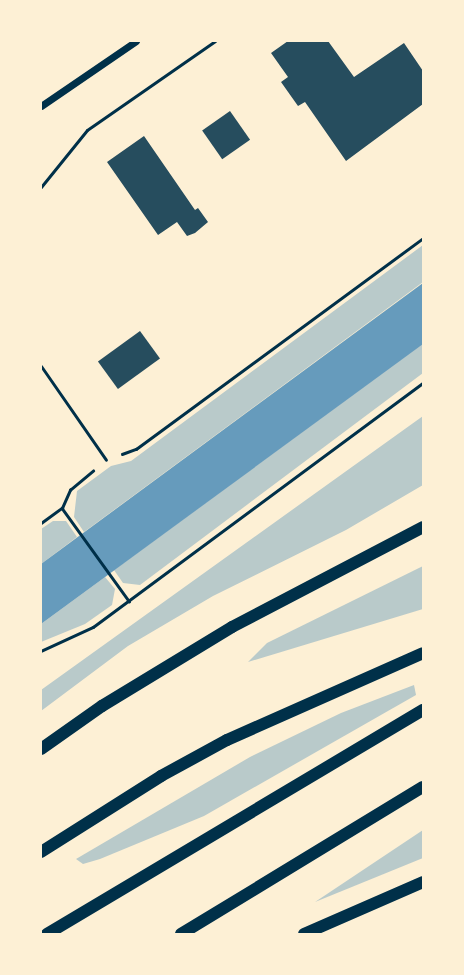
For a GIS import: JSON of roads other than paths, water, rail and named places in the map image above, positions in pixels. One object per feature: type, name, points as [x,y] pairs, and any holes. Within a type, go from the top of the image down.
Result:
[{"type":"highway","points":[[41,749],[102,706],[232,627],[423,527]]},
{"type":"highway","points":[[41,852],[161,776],[227,740],[423,653]]},
{"type":"highway","points":[[47,934],[423,710]]},
{"type":"highway","points":[[181,934],[423,787]]},
{"type":"highway","points":[[304,934],[423,882]]},
{"type":"street","points":[[41,106],[136,41]]},
{"type":"lane","points":[[41,187],[87,130],[215,41]]},
{"type":"lane","points":[[41,366],[106,460]]},
{"type":"water","points":[[423,283],[423,344],[41,624],[41,564]]}]
